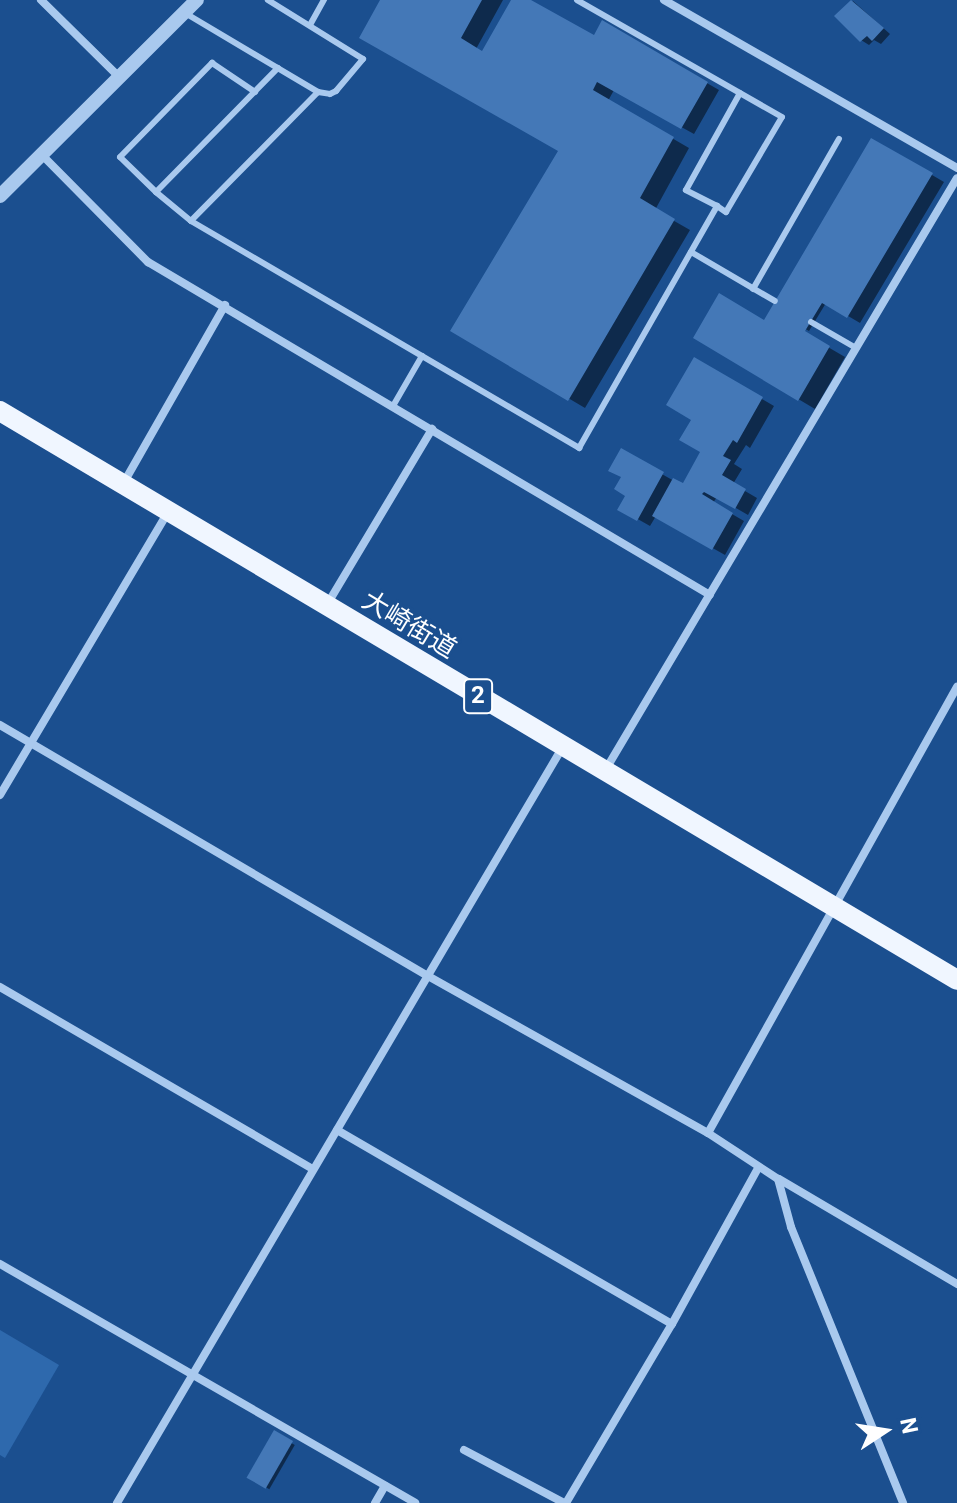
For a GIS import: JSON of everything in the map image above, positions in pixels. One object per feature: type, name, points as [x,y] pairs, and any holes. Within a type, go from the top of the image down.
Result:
[{"type":"main road","name":"大崎街道","points":[[0,411],[957,980]]},
{"type":"street","points":[[41,0],[120,78]]},
{"type":"street","points":[[0,196],[197,0]]},
{"type":"street","points":[[664,0],[957,168]]},
{"type":"street","points":[[677,8],[685,0]]},
{"type":"street","points":[[42,155],[148,262],[710,595]]},
{"type":"street","points":[[605,772],[957,178]]},
{"type":"street","points":[[123,484],[225,305]]},
{"type":"street","points":[[326,606],[432,429]]},
{"type":"street","points":[[0,795],[168,512]]},
{"type":"street","points":[[708,1133],[957,687]]},
{"type":"street","points":[[0,725],[428,976],[708,1133],[758,1168],[957,1284]]},
{"type":"street","points":[[117,1503],[563,747]]},
{"type":"street","points":[[0,987],[313,1169]]},
{"type":"street","points":[[337,1130],[672,1324]]},
{"type":"street","points":[[464,1450],[565,1503],[672,1324],[758,1168]]},
{"type":"street","points":[[778,1179],[791,1227],[903,1503]]},
{"type":"street","points":[[0,1264],[415,1503]]},
{"type":"street","points":[[375,1503],[385,1486]]},
{"type":"lane","points":[[185,12],[318,92],[330,94],[336,91],[363,59],[268,0]]},
{"type":"lane","points":[[310,25],[324,0]]},
{"type":"lane","points":[[577,0],[740,93],[782,117],[726,212],[686,190],[740,93]]},
{"type":"lane","points":[[255,92],[212,63],[120,157],[191,221],[579,448],[717,206]]},
{"type":"lane","points":[[156,192],[278,68]]},
{"type":"lane","points":[[191,221],[318,92]]},
{"type":"lane","points":[[753,289],[839,139]]},
{"type":"lane","points":[[691,252],[775,301]]},
{"type":"lane","points":[[811,322],[856,348]]},
{"type":"lane","points":[[393,406],[422,356]]},
{"type":"shaded area","points":[[0,1330],[59,1365],[5,1458],[0,1455]]},
{"type":"building","points":[[380,0],[482,0],[461,38],[482,51],[511,0],[531,0],[594,35],[602,20],[708,82],[681,129],[597,82],[593,90],[674,137],[640,198],[675,219],[568,401],[450,331],[558,151],[359,38]]},
{"type":"building","points":[[851,0],[884,28],[872,41],[867,36],[860,42],[834,16]]},
{"type":"building","points":[[871,138],[933,173],[847,318],[822,303],[805,331],[830,346],[798,401],[693,338],[719,293],[764,320]]},
{"type":"building","points":[[694,357],[763,397],[737,443],[733,440],[723,456],[731,460],[722,475],[746,489],[735,509],[704,492],[702,494],[733,513],[712,550],[652,516],[673,478],[683,483],[700,452],[679,440],[691,420],[666,405]]},
{"type":"building","points":[[621,448],[664,472],[637,521],[617,510],[625,496],[614,489],[621,477],[608,471]]},
{"type":"building","points":[[274,1430],[293,1441],[266,1489],[246,1478]]}]
